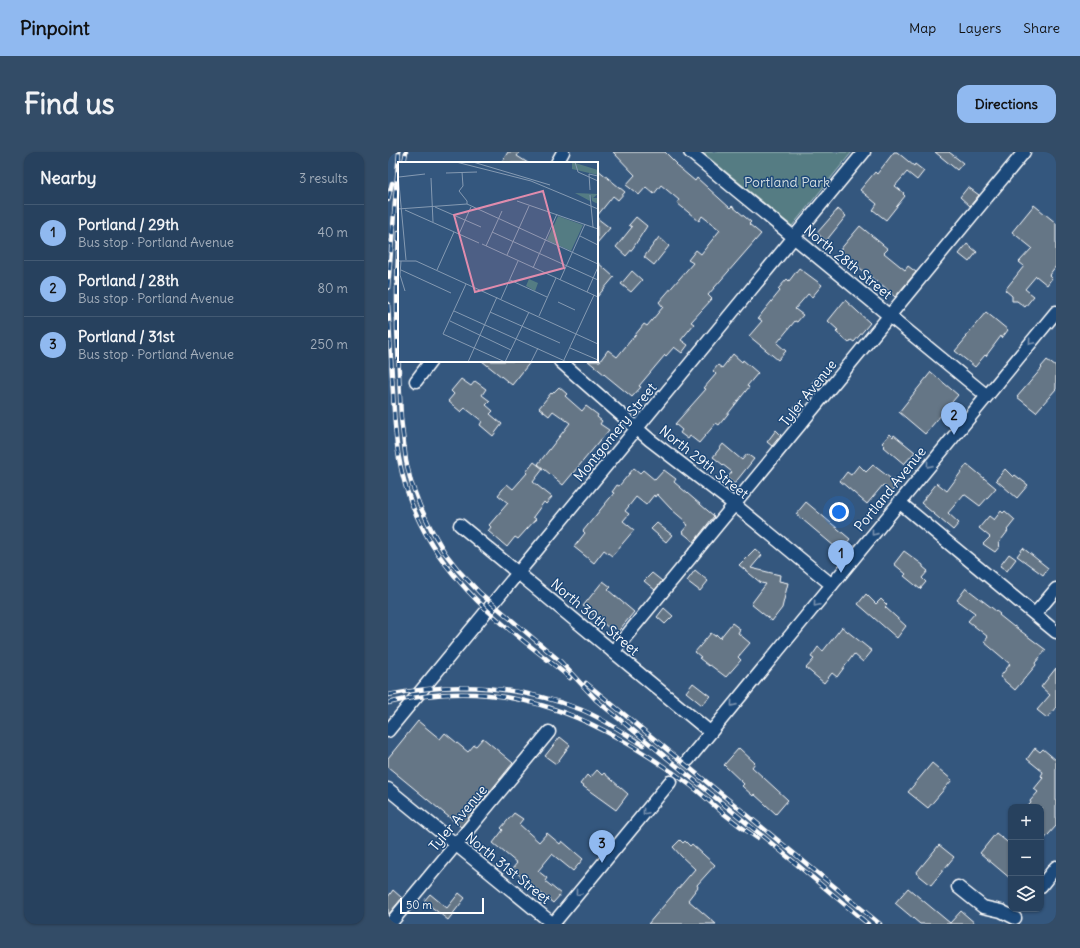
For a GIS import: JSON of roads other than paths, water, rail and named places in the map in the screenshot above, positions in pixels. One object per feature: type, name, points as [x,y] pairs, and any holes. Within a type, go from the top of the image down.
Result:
[{"type":"street","points":[[558,162],[563,152]]},
{"type":"street","name":"North 28th Street","points":[[690,152],[987,396]]},
{"type":"street","name":"Montgomery Street","points":[[388,731],[864,152]]},
{"type":"street","name":"Tyler Avenue","points":[[613,652],[1024,152]]},
{"type":"street","name":"Portland Avenue","points":[[688,760],[1056,312]]},
{"type":"street","points":[[416,382],[430,362]]},
{"type":"street","name":"North 29th Street","points":[[561,362],[637,429],[735,505],[832,585]]},
{"type":"street","points":[[899,502],[1056,632]]},
{"type":"street","name":"North 30th Street","points":[[460,525],[710,732]]},
{"type":"street","points":[[1035,614],[1056,589]]},
{"type":"street","name":"Tyler Avenue","points":[[390,924],[549,732]]},
{"type":"street","points":[[553,924],[670,782]]},
{"type":"street","name":"North 31st Street","points":[[388,789],[553,924]]},
{"type":"street","points":[[1044,882],[1056,867]]},
{"type":"street","points":[[958,887],[983,907],[1001,911],[1016,917]]},
{"type":"tunnel","points":[[670,782],[688,760]]},
{"type":"railway","points":[[398,162],[399,152]]},
{"type":"railway","points":[[404,162],[406,152]]},
{"type":"railway","points":[[388,288],[398,164]]},
{"type":"railway","points":[[388,200],[392,183]]},
{"type":"railway","points":[[398,256],[398,350]]},
{"type":"railway","points":[[388,304],[394,417],[398,450],[408,492],[421,524],[429,540],[449,569],[472,595],[498,620],[570,678]]},
{"type":"railway","points":[[399,362],[401,418],[406,461],[411,482],[431,529],[445,553],[459,571],[480,593],[561,662],[596,700],[868,924]]},
{"type":"railway","points":[[586,683],[880,924]]},
{"type":"railway","points":[[388,695],[438,688],[462,687],[486,688],[534,695],[590,713],[643,745]]},
{"type":"railway","points":[[388,703],[431,695],[472,694],[511,698],[548,707],[585,721],[620,739],[655,760],[690,785],[727,816],[757,838]]},
{"type":"place","name":"Portland / 28th","points":[[954,435]]},
{"type":"place","name":"Portland / 29th","points":[[841,573]]},
{"type":"place","name":"Portland / 31st","points":[[602,863]]},
{"type":"park label","name":"Portland Park","points":[[787,182]]}]
